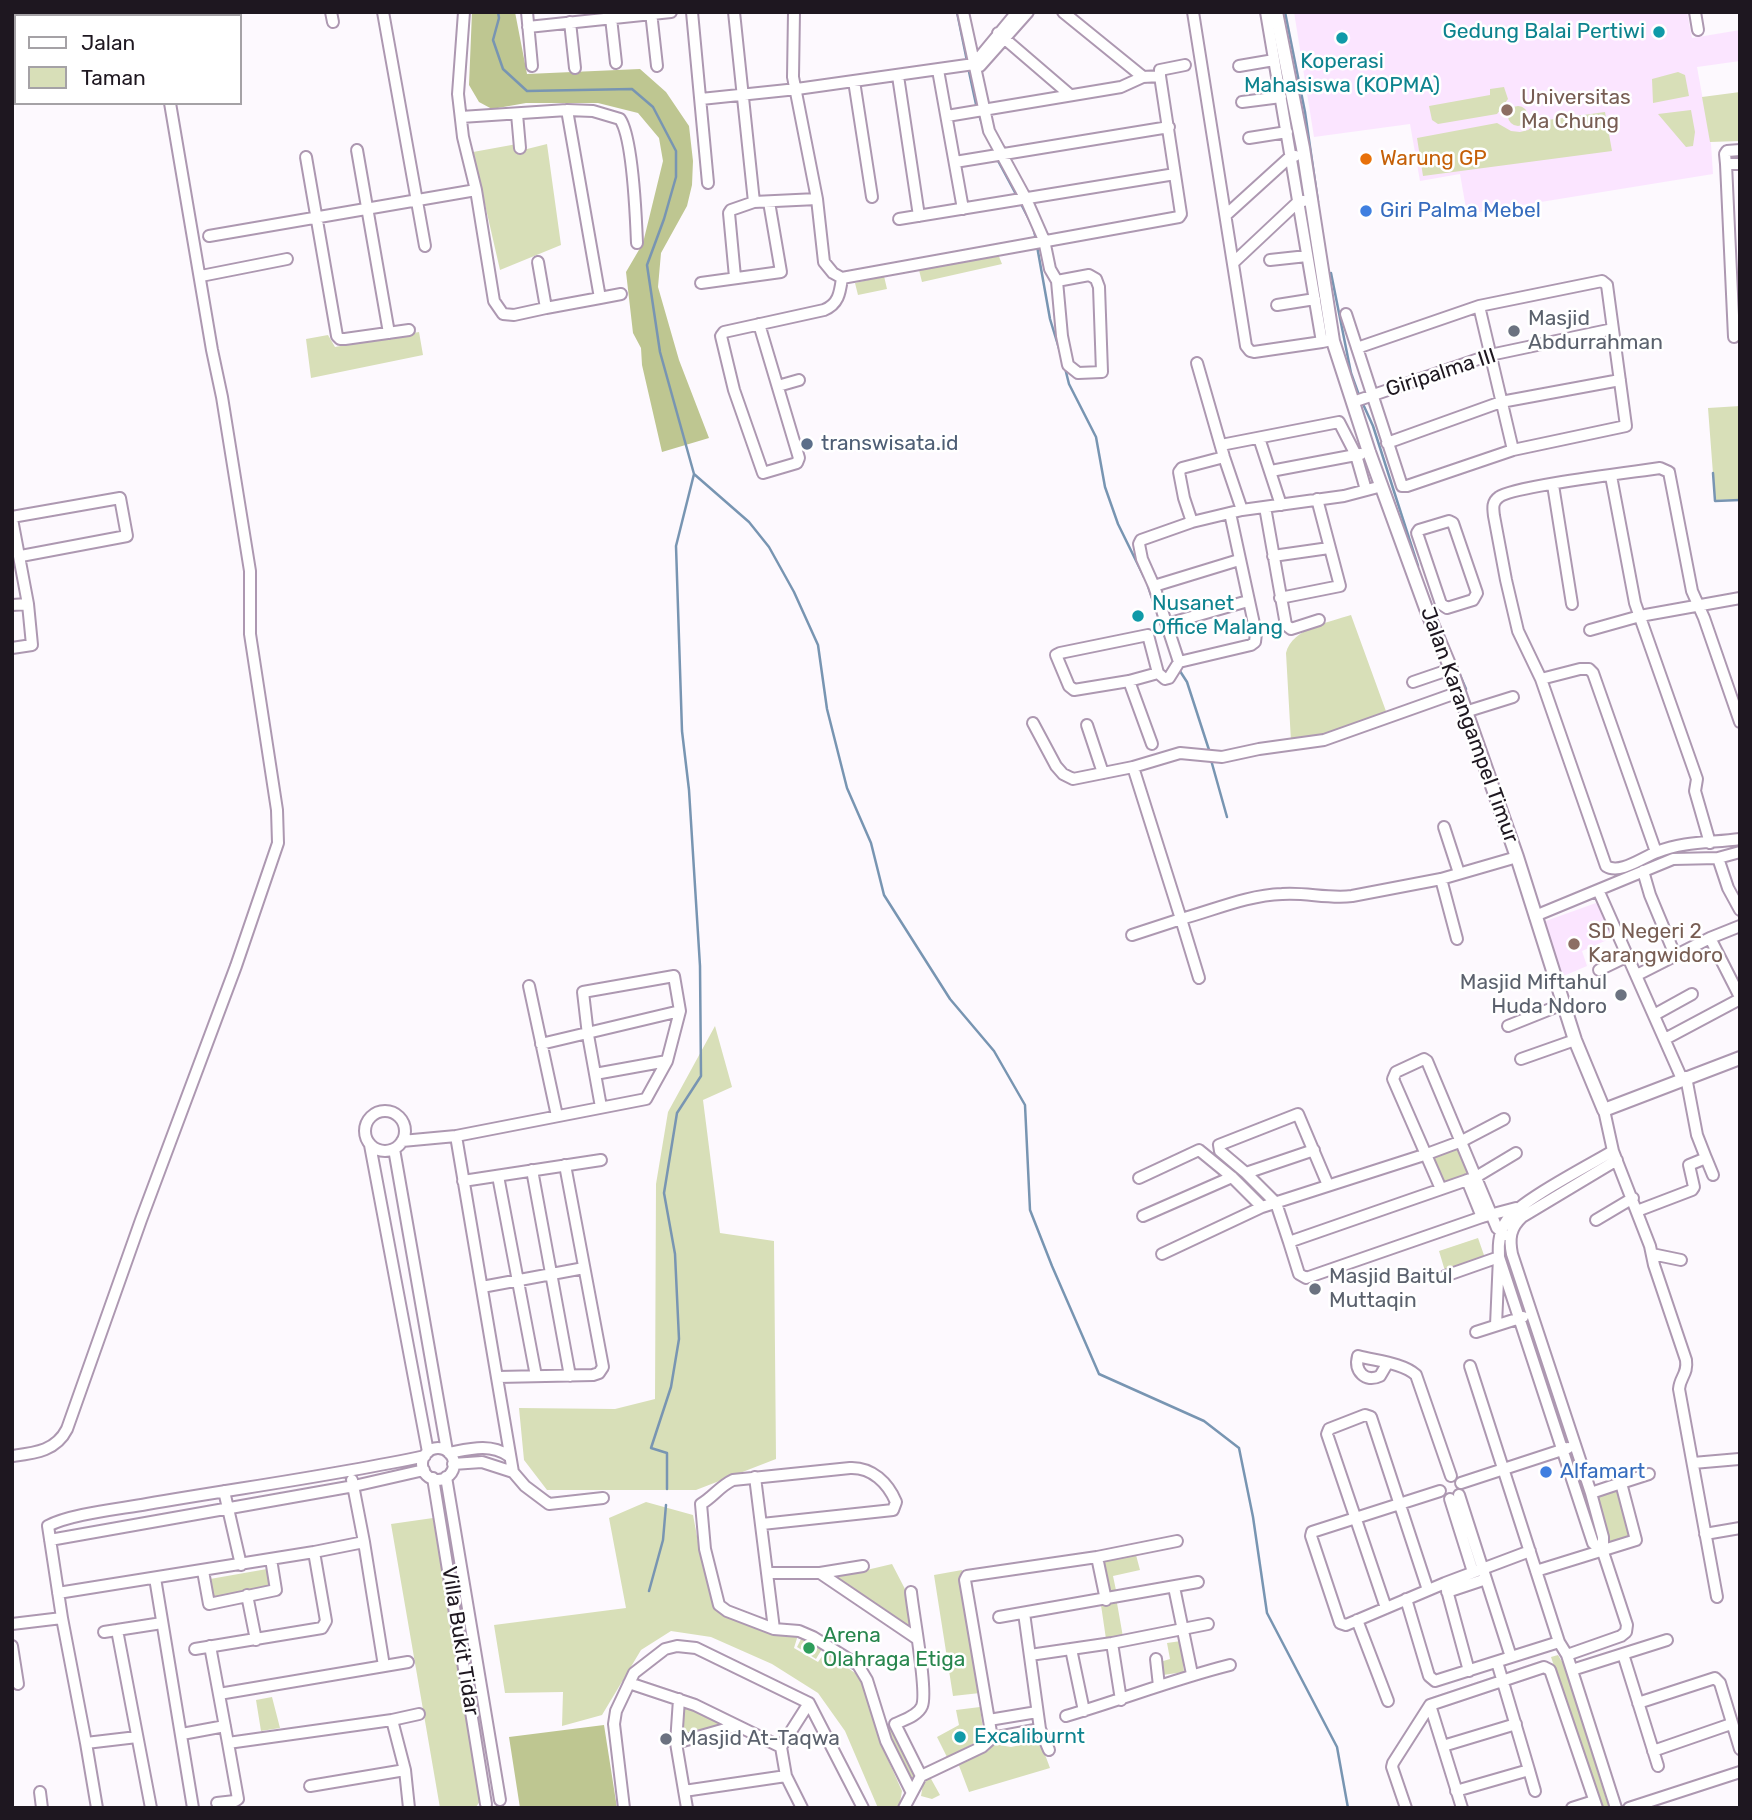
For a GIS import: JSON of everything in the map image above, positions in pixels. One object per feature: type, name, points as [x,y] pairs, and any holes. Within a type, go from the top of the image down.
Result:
[{"type":"street","points":[[383,12],[425,246]]},
{"type":"street","points":[[464,12],[458,94],[463,137],[476,190],[492,288],[499,311],[514,315],[621,294]]},
{"type":"street","points":[[527,12],[532,66]]},
{"type":"street","points":[[528,27],[671,12]]},
{"type":"street","points":[[692,12],[708,183]]},
{"type":"street","points":[[734,12],[754,202]]},
{"type":"street","points":[[794,12],[793,77],[817,199],[824,262],[833,273],[842,278],[1179,217],[1181,214],[1160,70],[1185,65]]},
{"type":"street","points":[[963,12],[980,112],[996,154],[1021,199],[1057,281],[1062,336],[1068,365],[1078,373],[1102,372],[1099,287],[1096,279],[1089,275],[1057,281]]},
{"type":"street","points":[[1000,36],[1017,12]]},
{"type":"street","points":[[701,99],[972,66],[1000,36],[1028,12]]},
{"type":"street","points":[[1063,12],[1143,77]]},
{"type":"street","points":[[1193,12],[1248,349],[1254,352],[1327,341]]},
{"type":"street","name":"Jalan Karangampel Timur","points":[[1266,12],[1287,132],[1298,155]]},
{"type":"street","name":"Jalan Karangampel Timur","points":[[1276,12],[1327,341]]},
{"type":"street","points":[[1695,12],[1698,30]]},
{"type":"street","points":[[652,13],[657,66]]},
{"type":"street","points":[[611,18],[616,64]]},
{"type":"street","points":[[570,22],[575,68]]},
{"type":"street","points":[[1000,36],[1069,94]]},
{"type":"street","points":[[1238,66],[1274,60]]},
{"type":"street","points":[[938,70],[963,209]]},
{"type":"street","points":[[898,76],[919,216]]},
{"type":"street","points":[[947,116],[1121,87],[1143,77],[1160,76]]},
{"type":"street","points":[[854,81],[872,197]]},
{"type":"street","points":[[1242,103],[1281,97]]},
{"type":"street","points":[[12,1456],[51,1448],[59,1442],[67,1429],[278,844],[277,810],[250,634],[250,571],[170,105]]},
{"type":"street","points":[[461,117],[568,110],[604,114],[620,119],[624,124],[635,196],[637,243]]},
{"type":"street","points":[[568,110],[600,298]]},
{"type":"street","points":[[517,114],[520,148]]},
{"type":"street","points":[[955,162],[1169,127]]},
{"type":"street","points":[[1249,138],[1287,132]]},
{"type":"street","points":[[357,150],[389,333]]},
{"type":"street","points":[[1734,337],[1726,152],[1740,150]]},
{"type":"street","points":[[1226,215],[1298,155]]},
{"type":"street","points":[[306,157],[337,336],[345,339],[409,330]]},
{"type":"street","points":[[1726,164],[1740,164]]},
{"type":"street","points":[[899,219],[1175,174]]},
{"type":"street","points":[[209,236],[476,190]]},
{"type":"street","points":[[735,277],[729,213],[734,207],[754,202],[817,199]]},
{"type":"street","points":[[1233,262],[1305,201]]},
{"type":"street","name":"Jalan Karangampel Timur","points":[[1305,201],[1307,256],[1327,341],[1361,399],[1369,452],[1451,669],[1517,857],[1575,1040],[1604,1110],[1615,1155],[1633,1198],[1686,1360],[1688,1370],[1679,1384],[1679,1390],[1717,1597]]},
{"type":"street","points":[[701,283],[781,272],[769,202]]},
{"type":"street","points":[[1270,260],[1307,256]]},
{"type":"street","points":[[201,276],[288,259]]},
{"type":"street","points":[[538,262],[546,308]]},
{"type":"street","points":[[759,324],[799,461],[764,472],[734,390],[720,339],[724,332],[759,324],[830,308],[840,293],[842,278]]},
{"type":"street","points":[[1346,314],[1357,348],[1361,399],[1387,443],[1402,486],[1513,450],[1626,426],[1607,285],[1602,281],[1479,306],[1357,348]]},
{"type":"street","points":[[1277,304],[1315,299]]},
{"type":"street","points":[[1479,306],[1513,450]]},
{"type":"street","name":"Giripalma III","points":[[1361,399],[1490,355],[1613,329]]},
{"type":"street","points":[[1196,363],[1242,510]]},
{"type":"street","points":[[778,386],[799,380]]},
{"type":"street","points":[[1387,443],[1501,402],[1620,380]]},
{"type":"street","points":[[1221,445],[1339,422],[1356,455],[1366,489]]},
{"type":"street","points":[[1259,438],[1281,505]]},
{"type":"street","points":[[1271,471],[1369,452]]},
{"type":"street","points":[[1192,522],[1178,477],[1180,469],[1224,457]]},
{"type":"street","points":[[1740,722],[1692,591],[1669,472],[1660,468],[1509,492],[1496,499],[1493,505],[1518,631],[1541,679],[1605,866],[1617,869],[1679,844],[1740,839]]},
{"type":"street","points":[[1611,476],[1635,603],[1697,779],[1695,791],[1710,843]]},
{"type":"street","points":[[1553,485],[1572,604]]},
{"type":"street","points":[[1178,665],[1167,624],[1142,559],[1139,544],[1145,538],[1192,522],[1242,510],[1382,486]]},
{"type":"street","points":[[12,648],[32,645],[28,604],[18,560],[12,518],[120,498],[127,536],[18,560]]},
{"type":"street","points":[[1280,598],[1340,586],[1317,499]]},
{"type":"street","points":[[1265,507],[1280,598],[1288,628],[1319,620]]},
{"type":"street","points":[[1158,673],[1074,690],[1069,686],[1056,655],[1144,634],[1150,638],[1158,673],[1165,679],[1178,665],[1255,642],[1256,633],[1230,513]]},
{"type":"street","points":[[1451,522],[1476,593],[1475,599],[1444,608],[1431,575],[1418,531],[1451,522]]},
{"type":"street","points":[[1273,555],[1329,548]]},
{"type":"street","points":[[1154,586],[1239,560]]},
{"type":"street","points":[[1418,579],[1426,581],[1431,575]]},
{"type":"street","points":[[1590,630],[1640,616],[1740,598]]},
{"type":"street","points":[[1167,624],[1248,601]]},
{"type":"street","points":[[12,605],[28,604]]},
{"type":"street","points":[[1413,682],[1451,669]]},
{"type":"street","points":[[1541,679],[1580,669],[1589,669],[1593,673],[1656,852]]},
{"type":"street","points":[[1129,681],[1152,744]]},
{"type":"street","points":[[1032,723],[1055,766],[1073,779],[1133,767],[1180,753],[1222,757],[1337,737],[1368,722],[1459,692]]},
{"type":"street","points":[[1465,712],[1513,697]]},
{"type":"street","points":[[1087,725],[1103,773]]},
{"type":"street","points":[[1133,767],[1199,978]]},
{"type":"street","points":[[1444,827],[1459,873]]},
{"type":"street","points":[[1535,916],[1681,857],[1718,858],[1740,852]]},
{"type":"street","points":[[1132,935],[1270,895],[1338,898],[1441,879],[1517,857]]},
{"type":"street","points":[[1718,858],[1728,888],[1740,910]]},
{"type":"street","points":[[1643,871],[1675,955]]},
{"type":"street","points":[[1441,879],[1457,939]]},
{"type":"street","points":[[1599,892],[1684,1078],[1697,1135],[1713,1175]]},
{"type":"street","points":[[1637,975],[1740,926]]},
{"type":"street","points":[[1665,1039],[1740,998],[1710,938]]},
{"type":"street","points":[[1599,970],[1628,956]]},
{"type":"street","points":[[370,1146],[379,1151],[398,1145],[646,1099],[667,1061],[680,1011],[674,976],[583,992],[587,1035],[601,1107]]},
{"type":"street","points":[[529,986],[556,1116]]},
{"type":"street","points":[[1654,1015],[1692,994]]},
{"type":"street","points":[[1508,1026],[1563,1004]]},
{"type":"street","points":[[541,1044],[680,1011]]},
{"type":"street","points":[[1521,1059],[1575,1040]]},
{"type":"street","points":[[1604,1110],[1740,1058]]},
{"type":"street","points":[[1441,1189],[1393,1079],[1396,1072],[1421,1060],[1427,1061],[1462,1140],[1471,1179],[1487,1216],[1505,1235],[1512,1254],[1591,1493],[1603,1536],[1603,1552],[1627,1625],[1626,1632],[1621,1636],[1567,1655]]},
{"type":"street","points":[[595,1074],[667,1061]]},
{"type":"street","points":[[50,1540],[428,1474],[446,1477],[452,1471],[453,1464],[448,1452],[398,1145],[405,1132],[401,1119],[394,1113],[384,1111],[372,1115],[366,1124],[365,1136],[370,1146],[426,1454],[422,1463],[428,1474]]},
{"type":"street","points":[[1328,1185],[1299,1116],[1295,1114],[1219,1145],[1218,1148],[1276,1203],[1299,1274],[1306,1278],[1487,1216],[1518,1208],[1615,1155]]},
{"type":"street","points":[[1162,1254],[1262,1207],[1427,1154],[1504,1119]]},
{"type":"street","points":[[456,1136],[509,1437],[508,1470]]},
{"type":"street","points":[[1139,1178],[1199,1150],[1232,1177],[1262,1207]]},
{"type":"street","points":[[1246,1173],[1314,1150]]},
{"type":"street","points":[[1289,1242],[1471,1179],[1516,1153]]},
{"type":"street","points":[[1505,1235],[1522,1217],[1615,1155]]},
{"type":"street","points":[[1637,1211],[1692,1190],[1694,1187],[1689,1165],[1706,1158]]},
{"type":"street","points":[[463,1181],[601,1160]]},
{"type":"street","points":[[498,1377],[570,1376],[599,1373],[603,1367],[565,1165]]},
{"type":"street","points":[[532,1170],[570,1376]]},
{"type":"street","points":[[498,1176],[536,1376]]},
{"type":"street","points":[[1143,1216],[1232,1177]]},
{"type":"street","points":[[1596,1220],[1633,1198]]},
{"type":"street","points":[[1496,1325],[1499,1257],[1505,1235],[1505,1221],[1518,1208]]},
{"type":"street","points":[[1652,1254],[1681,1260]]},
{"type":"street","points":[[1445,1276],[1499,1257]]},
{"type":"street","points":[[1499,1257],[1593,1543],[1603,1552]]},
{"type":"street","points":[[482,1287],[584,1268]]},
{"type":"street","points":[[1476,1332],[1533,1314]]},
{"type":"street","points":[[1387,1364],[1411,1371],[1448,1477]]},
{"type":"street","points":[[1470,1366],[1616,1808]]},
{"type":"street","points":[[1386,1608],[1327,1434],[1329,1429],[1365,1415],[1371,1417],[1428,1590]]},
{"type":"street","points":[[1461,1483],[1576,1445]]},
{"type":"street","points":[[97,1808],[48,1526],[65,1520],[224,1490],[351,1472],[426,1454],[436,1448],[448,1452],[489,1447],[499,1449],[509,1456]]},
{"type":"street","points":[[1693,1463],[1739,1460]]},
{"type":"street","points":[[453,1464],[482,1462],[508,1470],[548,1504],[603,1498]]},
{"type":"street","points":[[762,1524],[893,1510],[896,1502],[884,1481],[857,1468],[733,1480],[719,1487],[701,1504],[705,1549],[719,1605],[727,1611],[774,1629],[799,1631],[813,1637],[858,1665],[867,1680],[886,1741],[912,1793]]},
{"type":"street","points":[[351,1472],[384,1666]]},
{"type":"street","name":"Villa Bukit Tidar","points":[[428,1474],[485,1806]]},
{"type":"street","points":[[1591,1493],[1650,1474]]},
{"type":"street","name":"Villa Bukit Tidar","points":[[446,1477],[504,1804]]},
{"type":"street","points":[[755,1477],[774,1629]]},
{"type":"street","points":[[1440,1491],[1440,1483],[1448,1477],[1457,1478],[1462,1489],[1455,1497]]},
{"type":"street","points":[[1536,1571],[1634,1542],[1637,1538],[1621,1483]]},
{"type":"street","points":[[224,1490],[241,1564]]},
{"type":"street","points":[[1511,1657],[1481,1573],[1455,1497],[1440,1491],[1314,1530],[1311,1536],[1340,1623],[1346,1625],[1428,1590],[1446,1588],[1481,1573],[1530,1551]]},
{"type":"street","points":[[1705,1534],[1740,1528]]},
{"type":"street","points":[[992,1738],[965,1580],[967,1576],[1097,1557],[1177,1541]]},
{"type":"street","points":[[58,1593],[365,1542]]},
{"type":"street","points":[[195,1649],[322,1628],[326,1624],[314,1552]]},
{"type":"street","points":[[1097,1557],[1106,1600]]},
{"type":"street","points":[[203,1570],[209,1604],[276,1590],[271,1559]]},
{"type":"street","points":[[768,1573],[820,1573],[863,1566]]},
{"type":"street","points":[[820,1573],[916,1638]]},
{"type":"street","points":[[155,1578],[193,1808]]},
{"type":"street","points":[[999,1617],[1198,1582]]},
{"type":"street","points":[[1174,1587],[1192,1674]]},
{"type":"street","points":[[1446,1588],[1469,1671]]},
{"type":"street","points":[[880,1721],[895,1724],[920,1710],[923,1704],[921,1665],[911,1592]]},
{"type":"street","points":[[247,1595],[256,1640]]},
{"type":"street","points":[[1406,1600],[1431,1678],[1440,1681],[1559,1642]]},
{"type":"street","points":[[1024,1613],[1040,1729],[1049,1750]]},
{"type":"street","points":[[12,1624],[62,1618]]},
{"type":"street","points":[[1357,1620],[1388,1701]]},
{"type":"street","points":[[104,1632],[162,1623]]},
{"type":"street","points":[[1030,1655],[1112,1643],[1208,1624]]},
{"type":"street","points":[[117,1630],[151,1808]]},
{"type":"street","points":[[1572,1670],[1667,1640]]},
{"type":"street","points":[[1112,1643],[1121,1700]]},
{"type":"street","points":[[210,1646],[238,1799],[217,1803]]},
{"type":"street","points":[[624,1808],[614,1724],[615,1711],[634,1673],[665,1649],[677,1646],[696,1648],[809,1703],[863,1808]]},
{"type":"street","points":[[12,1647],[18,1684]]},
{"type":"street","points":[[1071,1650],[1084,1711]]},
{"type":"street","points":[[1623,1654],[1658,1766]]},
{"type":"street","points":[[1156,1659],[1159,1686]]},
{"type":"street","points":[[219,1694],[408,1662]]},
{"type":"street","points":[[1497,1662],[1535,1791]]},
{"type":"street","points":[[1066,1716],[1121,1700],[1192,1674],[1230,1665]]},
{"type":"street","points":[[1406,1808],[1392,1767],[1430,1705],[1544,1667],[1550,1670],[1595,1804],[1572,1808]]},
{"type":"street","points":[[1639,1703],[1715,1678],[1720,1683],[1740,1749]]},
{"type":"street","points":[[628,1683],[679,1699],[781,1747]]},
{"type":"street","points":[[679,1699],[676,1743],[687,1808]]},
{"type":"street","points":[[802,1808],[786,1776],[781,1747],[809,1703]]},
{"type":"street","points":[[1430,1705],[1462,1808]]},
{"type":"street","points":[[989,1720],[1037,1712]]},
{"type":"street","points":[[228,1743],[419,1714]]},
{"type":"street","points":[[392,1720],[405,1770],[410,1808]]},
{"type":"street","points":[[895,1724],[921,1776]]},
{"type":"street","points":[[1443,1746],[1516,1724]]},
{"type":"street","points":[[1653,1751],[1731,1724]]},
{"type":"street","points":[[182,1734],[225,1726]]},
{"type":"street","points":[[676,1743],[736,1726]]},
{"type":"street","points":[[904,1808],[921,1776],[982,1746],[992,1738],[1040,1729]]},
{"type":"street","points":[[86,1743],[137,1737]]},
{"type":"street","points":[[310,1786],[405,1770]]},
{"type":"street","points":[[1456,1791],[1529,1770]]},
{"type":"street","points":[[1629,1808],[1672,1802],[1740,1772]]},
{"type":"street","points":[[684,1791],[786,1776]]},
{"type":"street","points":[[40,1793],[42,1808]]},
{"type":"street","points":[[485,1806],[492,1800],[504,1804]]},
{"type":"shaded area","name":"Universitas Ma Chung","points":[[1294,12],[1687,12],[1692,38],[1740,30],[1740,61],[1697,67],[1711,144],[1713,174],[1467,214],[1460,174],[1420,181],[1410,124],[1314,137]]},
{"type":"shaded area","name":"SD Negeri 2 Karangwidoro","points":[[1599,904],[1614,937],[1582,951],[1587,966],[1561,977],[1543,922]]},
{"type":"green space","points":[[472,12],[515,12],[527,74],[640,69],[666,92],[689,126],[693,161],[692,185],[687,206],[661,253],[658,287],[679,360],[709,438],[662,452],[642,365],[641,348],[633,333],[626,272],[643,243],[663,161],[659,138],[638,113],[598,103],[526,103],[492,109],[479,102],[469,85]]},
{"type":"green space","points":[[1678,72],[1685,75],[1689,96],[1653,103],[1652,79]]},
{"type":"green space","points":[[1504,87],[1508,99],[1497,114],[1438,124],[1432,120],[1429,106],[1490,95],[1490,89]]},
{"type":"green space","points":[[1740,92],[1740,141],[1710,142],[1702,97]]},
{"type":"green space","points":[[1514,106],[1522,106],[1528,116],[1522,126],[1514,126],[1508,120],[1508,112]]},
{"type":"green space","points":[[1691,110],[1695,132],[1693,146],[1686,147],[1658,114]]},
{"type":"green space","points":[[1605,112],[1612,151],[1423,176],[1417,138],[1497,123],[1511,131],[1520,132],[1528,130],[1540,121]]},
{"type":"green space","points":[[517,144],[519,151],[547,144],[561,245],[500,270],[473,152]]},
{"type":"green space","points":[[998,254],[1002,264],[922,282],[918,266]]},
{"type":"green space","points":[[884,276],[887,289],[858,295],[855,283]]},
{"type":"green space","points":[[419,332],[423,355],[311,378],[306,339],[328,335],[335,347]]},
{"type":"green space","points":[[1740,406],[1740,499],[1715,500],[1708,408]]},
{"type":"green space","points":[[1351,615],[1387,714],[1338,734],[1291,741],[1286,653],[1290,644],[1313,627]]},
{"type":"green space","points":[[715,1026],[732,1087],[703,1100],[720,1233],[774,1241],[776,1459],[696,1490],[547,1490],[524,1460],[519,1408],[615,1409],[655,1399],[656,1184],[668,1112]]},
{"type":"green space","points":[[1461,1148],[1471,1175],[1443,1184],[1433,1158]]},
{"type":"green space","points":[[1478,1238],[1485,1258],[1445,1271],[1439,1251]]},
{"type":"green space","points":[[1619,1488],[1632,1537],[1609,1543],[1595,1495]]},
{"type":"green space","points":[[646,1502],[693,1515],[703,1568],[716,1610],[773,1635],[798,1635],[794,1648],[818,1662],[825,1652],[855,1673],[863,1685],[881,1744],[902,1791],[899,1808],[878,1808],[845,1731],[818,1693],[772,1664],[711,1637],[671,1631],[641,1650],[602,1715],[562,1726],[563,1692],[505,1693],[494,1625],[626,1608],[609,1518]]},
{"type":"green space","points":[[433,1518],[480,1801],[476,1807],[440,1808],[391,1524]]},
{"type":"green space","points":[[1136,1555],[1140,1570],[1113,1576],[1117,1595],[1111,1597],[1102,1561]]},
{"type":"green space","points":[[892,1564],[905,1589],[910,1628],[837,1577]]},
{"type":"green space","points":[[267,1569],[269,1586],[214,1597],[210,1579]]},
{"type":"green space","points":[[962,1570],[980,1693],[953,1696],[934,1575]]},
{"type":"green space","points":[[1117,1603],[1123,1637],[1106,1639],[1101,1605]]},
{"type":"green space","name":"Arena Olahraga Etiga","points":[[802,1637],[822,1649],[816,1659],[797,1647]]},
{"type":"green space","points":[[1181,1641],[1184,1672],[1163,1675],[1160,1662],[1170,1659],[1167,1643]]},
{"type":"green space","points":[[1558,1655],[1564,1665],[1609,1808],[1601,1808],[1551,1657]]},
{"type":"green space","points":[[272,1697],[280,1728],[261,1731],[256,1700]]},
{"type":"green space","points":[[682,1704],[723,1724],[680,1736]]},
{"type":"green space","points":[[980,1707],[984,1738],[947,1757],[937,1737],[959,1725],[956,1710]]},
{"type":"green space","points":[[604,1725],[617,1808],[520,1808],[509,1737]]},
{"type":"green space","points":[[893,1725],[916,1775],[914,1778],[909,1777],[885,1728]]},
{"type":"green space","points":[[1040,1741],[1050,1768],[969,1792],[958,1763],[988,1751],[994,1744],[1011,1747]]},
{"type":"green space","points":[[930,1777],[940,1795],[932,1799],[921,1796],[923,1784]]},
{"type":"waterway","points":[[498,12],[493,40],[503,69],[527,91],[632,89],[653,107],[676,151],[676,177],[647,265],[660,352],[694,474],[676,546],[682,731],[689,790],[700,966],[701,1076],[677,1113],[664,1193],[675,1254],[679,1339],[671,1387],[651,1448],[667,1453],[667,1489]]},
{"type":"waterway","points":[[957,12],[967,61]]},
{"type":"waterway","points":[[1285,12],[1305,112],[1318,202]]},
{"type":"waterway","points":[[968,67],[977,109]]},
{"type":"waterway","points":[[979,115],[984,129]]},
{"type":"waterway","points":[[996,157],[1018,198]]},
{"type":"waterway","points":[[1021,204],[1036,239]]},
{"type":"waterway","points":[[1037,246],[1050,319],[1061,355]]},
{"type":"waterway","points":[[1331,273],[1351,373],[1360,398]]},
{"type":"waterway","points":[[1065,368],[1069,384],[1096,437],[1105,487],[1118,524],[1144,577]]},
{"type":"waterway","points":[[1363,404],[1373,426],[1418,566]]},
{"type":"waterway","points":[[1713,473],[1715,501],[1740,500]]},
{"type":"waterway","points":[[694,474],[749,522],[769,547],[794,592],[818,645],[827,709],[847,788],[871,843],[884,895],[950,999],[994,1051],[1025,1105],[1030,1210],[1099,1374],[1204,1421],[1239,1448],[1253,1517],[1267,1613],[1337,1747],[1348,1808]]},
{"type":"waterway","points":[[1148,586],[1173,659]]},
{"type":"waterway","points":[[1456,666],[1466,689]]},
{"type":"waterway","points":[[1178,668],[1187,682],[1210,753]]},
{"type":"waterway","points":[[1211,760],[1227,817]]},
{"type":"waterway","points":[[649,1591],[663,1540],[666,1505]]},
{"type":"place","name":"Gedung Balai Pertiwi","points":[[1659,32]]},
{"type":"place","name":"Koperasi Mahasiswa (KOPMA)","points":[[1342,38]]},
{"type":"place","name":"Universitas Ma Chung","points":[[1507,110]]},
{"type":"place","name":"Warung GP","points":[[1366,159]]},
{"type":"place","name":"Giri Palma Mebel","points":[[1366,211]]},
{"type":"place","name":"Masjid Abdurrahman","points":[[1514,331]]},
{"type":"place","name":"transwisata.id","points":[[807,444]]},
{"type":"place","name":"Nusanet Office Malang","points":[[1138,616]]},
{"type":"place","name":"SD Negeri 2 Karangwidoro","points":[[1574,944]]},
{"type":"place","name":"Masjid Miftahul Huda Ndoro","points":[[1621,995]]},
{"type":"place","name":"Masjid Baitul Muttaqin","points":[[1315,1289]]},
{"type":"place","name":"Alfamart","points":[[1546,1472]]},
{"type":"place","name":"Arena Olahraga Etiga","points":[[809,1648]]},
{"type":"place","name":"Excaliburnt","points":[[960,1737]]},
{"type":"place","name":"Masjid At-Taqwa","points":[[666,1739]]}]
